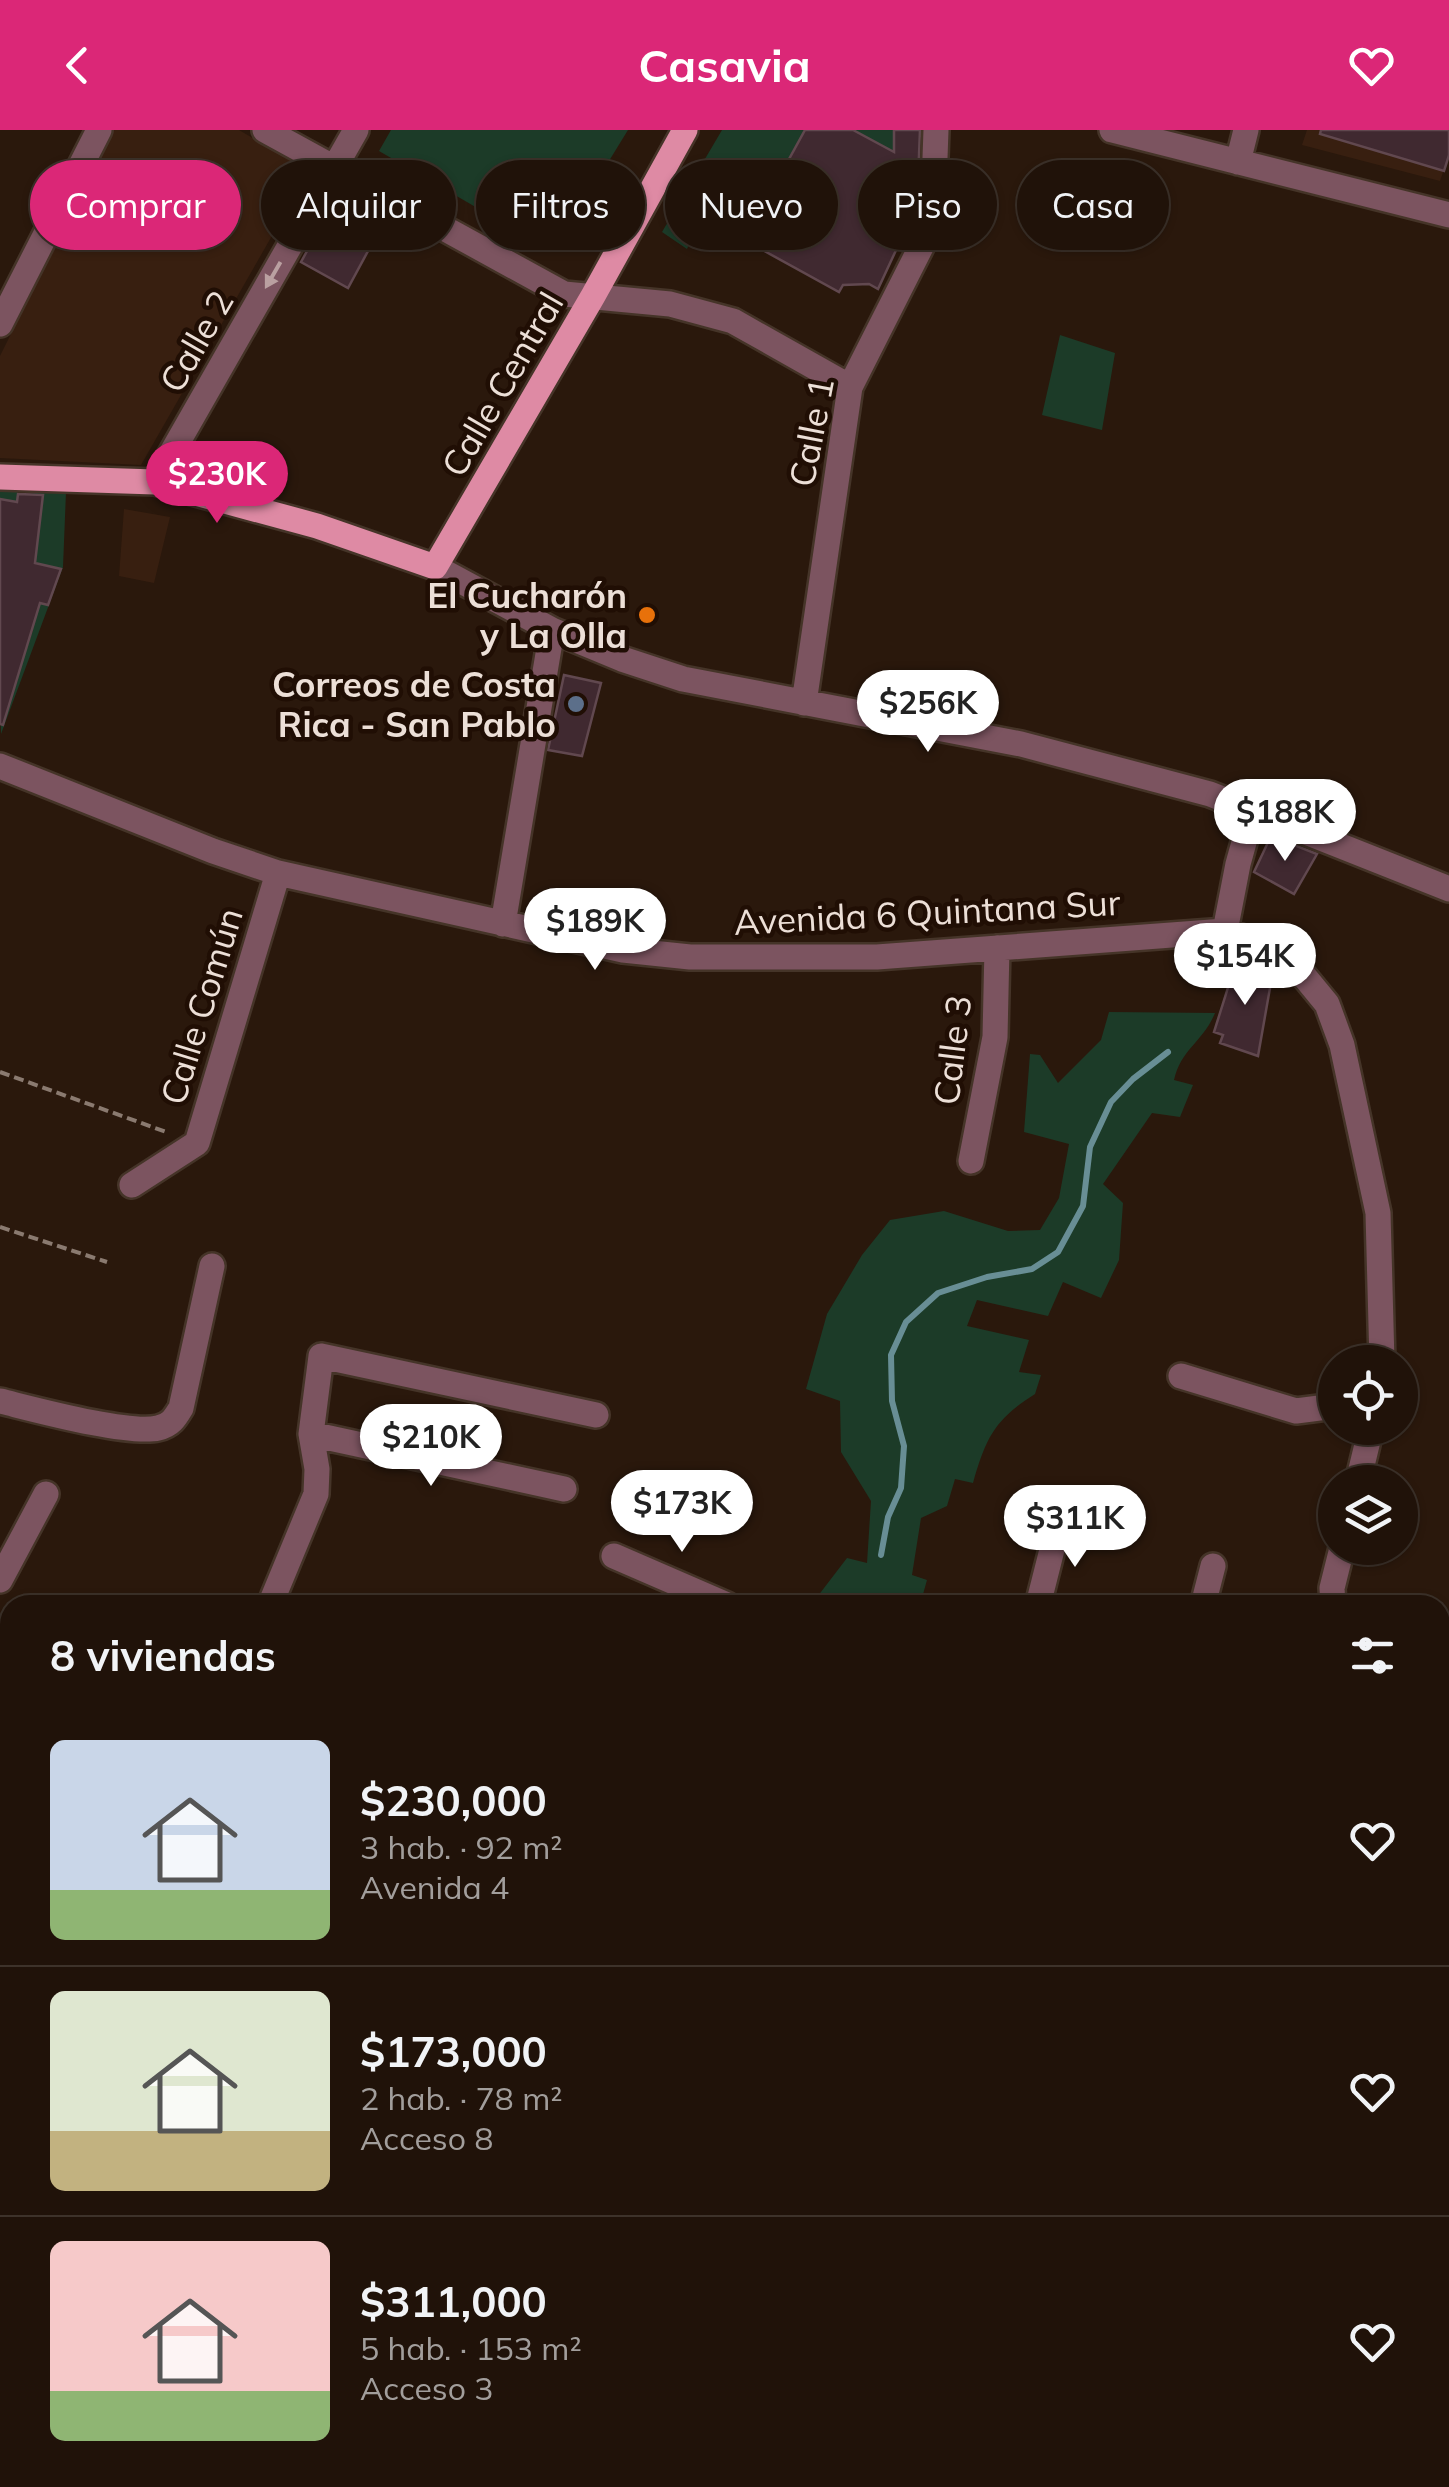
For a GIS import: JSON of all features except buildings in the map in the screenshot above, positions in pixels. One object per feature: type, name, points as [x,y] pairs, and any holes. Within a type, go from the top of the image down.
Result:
[{"type":"main road","name":"Calle Central","points":[[435,567],[685,130]]},
{"type":"main road","points":[[0,478],[155,482],[302,522],[435,567]]},
{"type":"street","points":[[0,324],[99,130]]},
{"type":"street","points":[[265,130],[317,160]]},
{"type":"street","name":"Calle 2","points":[[340,160],[356,130]]},
{"type":"street","name":"Calle 1","points":[[804,703],[850,387],[928,228],[937,178],[936,130]]},
{"type":"street","points":[[1112,130],[1447,207]]},
{"type":"street","points":[[1238,162],[1246,130]]},
{"type":"street","points":[[456,236],[564,294],[670,304],[733,322],[850,387]]},
{"type":"street","name":"Calle 2","points":[[155,482],[288,250]]},
{"type":"street","points":[[435,567],[552,630],[683,679],[1021,744],[1210,794],[1449,889]]},
{"type":"street","points":[[503,924],[552,630]]},
{"type":"street","name":"Avenida 6 Quintana Sur","points":[[0,766],[278,873],[623,950],[690,957],[877,957],[1225,931]]},
{"type":"street","points":[[1254,810],[1225,931],[1271,948],[1304,976],[1327,1004],[1342,1045],[1378,1213],[1382,1345]]},
{"type":"street","name":"Calle Común","points":[[132,1185],[197,1143],[278,873]]},
{"type":"street","name":"Calle 3","points":[[971,1161],[995,1037],[997,948]]},
{"type":"street","points":[[0,1400],[64,1417],[126,1426],[157,1429],[173,1421],[181,1408],[212,1266]]},
{"type":"street","points":[[274,1595],[311,1511],[317,1469],[311,1434],[320,1356],[596,1415]]},
{"type":"street","points":[[1181,1376],[1296,1411],[1318,1408]]},
{"type":"street","points":[[311,1434],[564,1489]]},
{"type":"street","points":[[0,1580],[46,1494]]},
{"type":"street","points":[[1041,1595],[1059,1522]]},
{"type":"street","points":[[614,1556],[704,1595]]},
{"type":"street","points":[[1332,1595],[1338,1565]]},
{"type":"street","points":[[1206,1595],[1213,1566]]},
{"type":"path","points":[[0,1072],[197,1143]]},
{"type":"path","points":[[0,1228],[107,1262]]},
{"type":"shaded area","points":[[113,130],[239,130],[290,160],[261,160],[264,250],[141,465],[0,458],[0,356],[53,250],[241,250],[241,160],[98,160]]},
{"type":"shaded area","points":[[1307,130],[1449,130],[1449,155],[1440,181],[1302,145]]},
{"type":"shaded area","points":[[124,509],[170,517],[154,583],[119,576]]},
{"type":"green space","points":[[391,130],[628,130],[610,160],[476,160],[476,207],[456,196],[456,160],[395,160],[379,151]]},
{"type":"green space","points":[[722,130],[805,130],[788,160],[704,160]]},
{"type":"green space","points":[[853,130],[893,130],[894,152]]},
{"type":"green space","points":[[1060,335],[1115,353],[1102,430],[1042,415]]},
{"type":"green space","points":[[0,490],[66,492],[63,567],[1,734],[0,698],[10,702],[18,679],[0,672],[0,642],[26,651],[33,630],[2,592],[48,605],[60,570],[31,563],[42,495],[18,491],[17,502],[0,499]]},
{"type":"green space","points":[[1109,1012],[1215,1013],[1177,1069],[1174,1080],[1193,1085],[1180,1117],[1152,1113],[1103,1184],[1123,1203],[1119,1260],[1101,1298],[1063,1282],[1048,1316],[977,1300],[967,1326],[1029,1340],[1019,1372],[1041,1375],[1035,1394],[994,1431],[973,1483],[955,1479],[947,1506],[921,1518],[912,1575],[927,1580],[923,1595],[819,1595],[847,1558],[867,1563],[871,1501],[841,1452],[840,1401],[806,1389],[827,1314],[862,1255],[890,1220],[944,1211],[1008,1231],[1040,1230],[1059,1198],[1069,1144],[1024,1132],[1030,1054],[1040,1055],[1058,1083],[1101,1040]]},
{"type":"waterway","points":[[881,1555],[888,1517],[901,1488],[904,1446],[892,1401],[891,1355],[906,1322],[938,1293],[987,1277],[1032,1269],[1058,1252],[1083,1206],[1090,1147],[1111,1102],[1168,1052]]},
{"type":"place","name":"El Cucharón y La Olla","points":[[647,615]]},
{"type":"place","name":"Correos de Costa Rica - San Pablo","points":[[576,704]]}]
